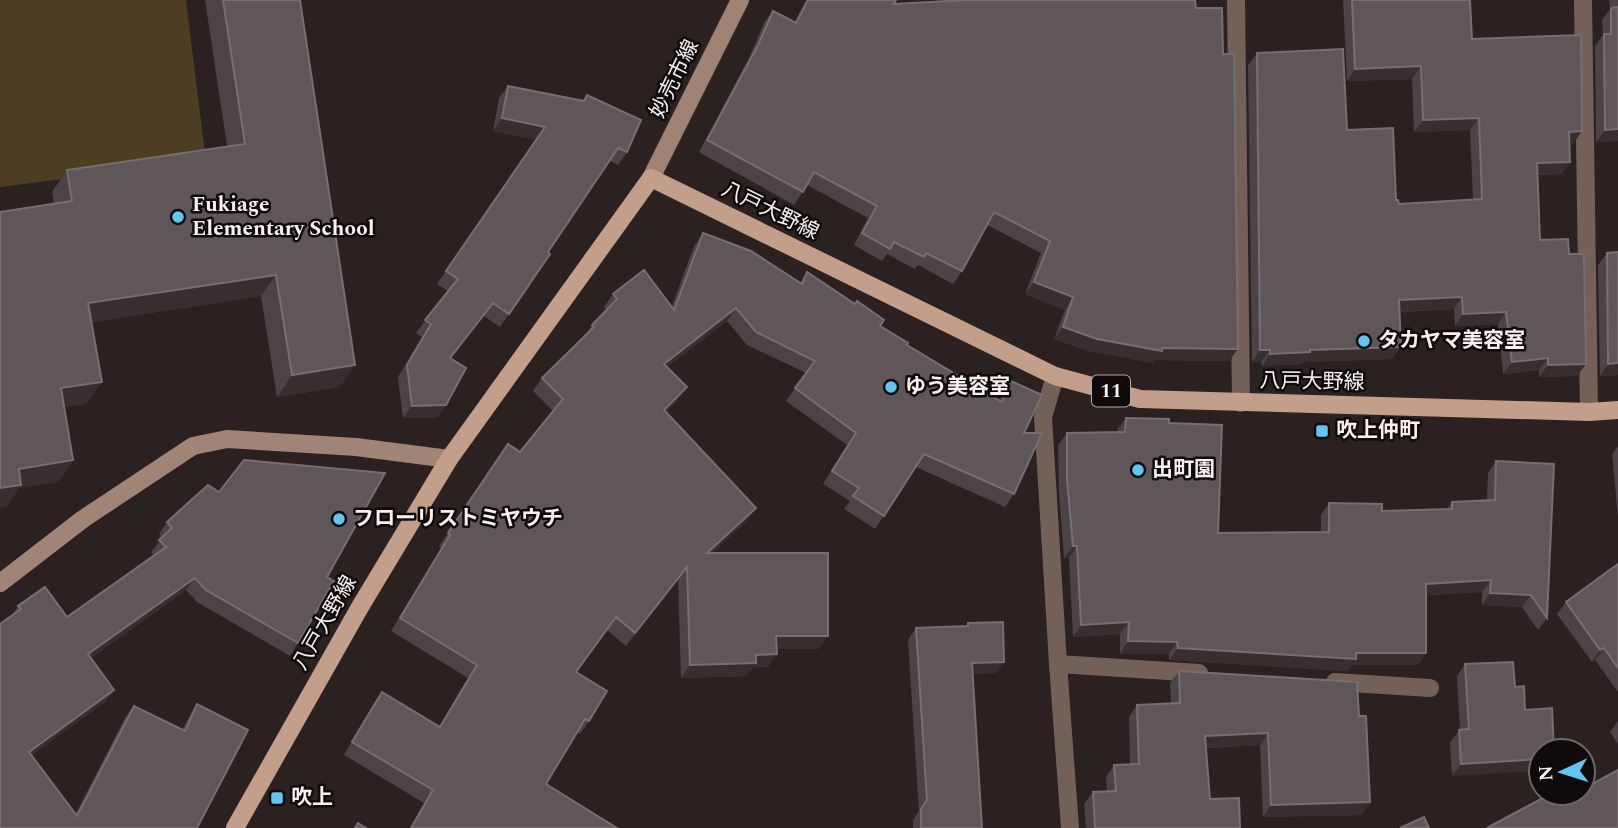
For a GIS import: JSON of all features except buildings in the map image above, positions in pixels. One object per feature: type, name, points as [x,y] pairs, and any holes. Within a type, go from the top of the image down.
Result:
[{"type":"main road","name":"妙売市線","points":[[651,178],[740,0]]},
{"type":"main road","name":"八戸大野線","points":[[235,828],[360,607],[449,459],[651,178],[1055,376],[1140,399],[1589,412],[1618,410]]},
{"type":"main road","points":[[0,583],[83,519],[193,446],[227,439],[356,447],[449,459]]},
{"type":"street","points":[[1236,0],[1241,403]]},
{"type":"street","points":[[1583,0],[1589,412]]},
{"type":"street","points":[[1055,376],[1043,417],[1070,828]]},
{"type":"street","points":[[1058,664],[1223,675]]},
{"type":"street","points":[[1320,681],[1430,688]]},
{"type":"shaded area","points":[[0,0],[186,0],[206,161],[0,187]]},
{"type":"place","name":"Fukiage Elementary School","points":[[178,217]]},
{"type":"place","name":"タカヤマ美容室","points":[[1364,341]]},
{"type":"place","name":"ゆう美容室","points":[[891,387]]},
{"type":"place","name":"吹上仲町","points":[[1322,431]]},
{"type":"place","name":"出町園","points":[[1138,470]]},
{"type":"place","name":"フローリストミヤウチ","points":[[339,519]]},
{"type":"place","name":"吹上","points":[[277,798]]}]
